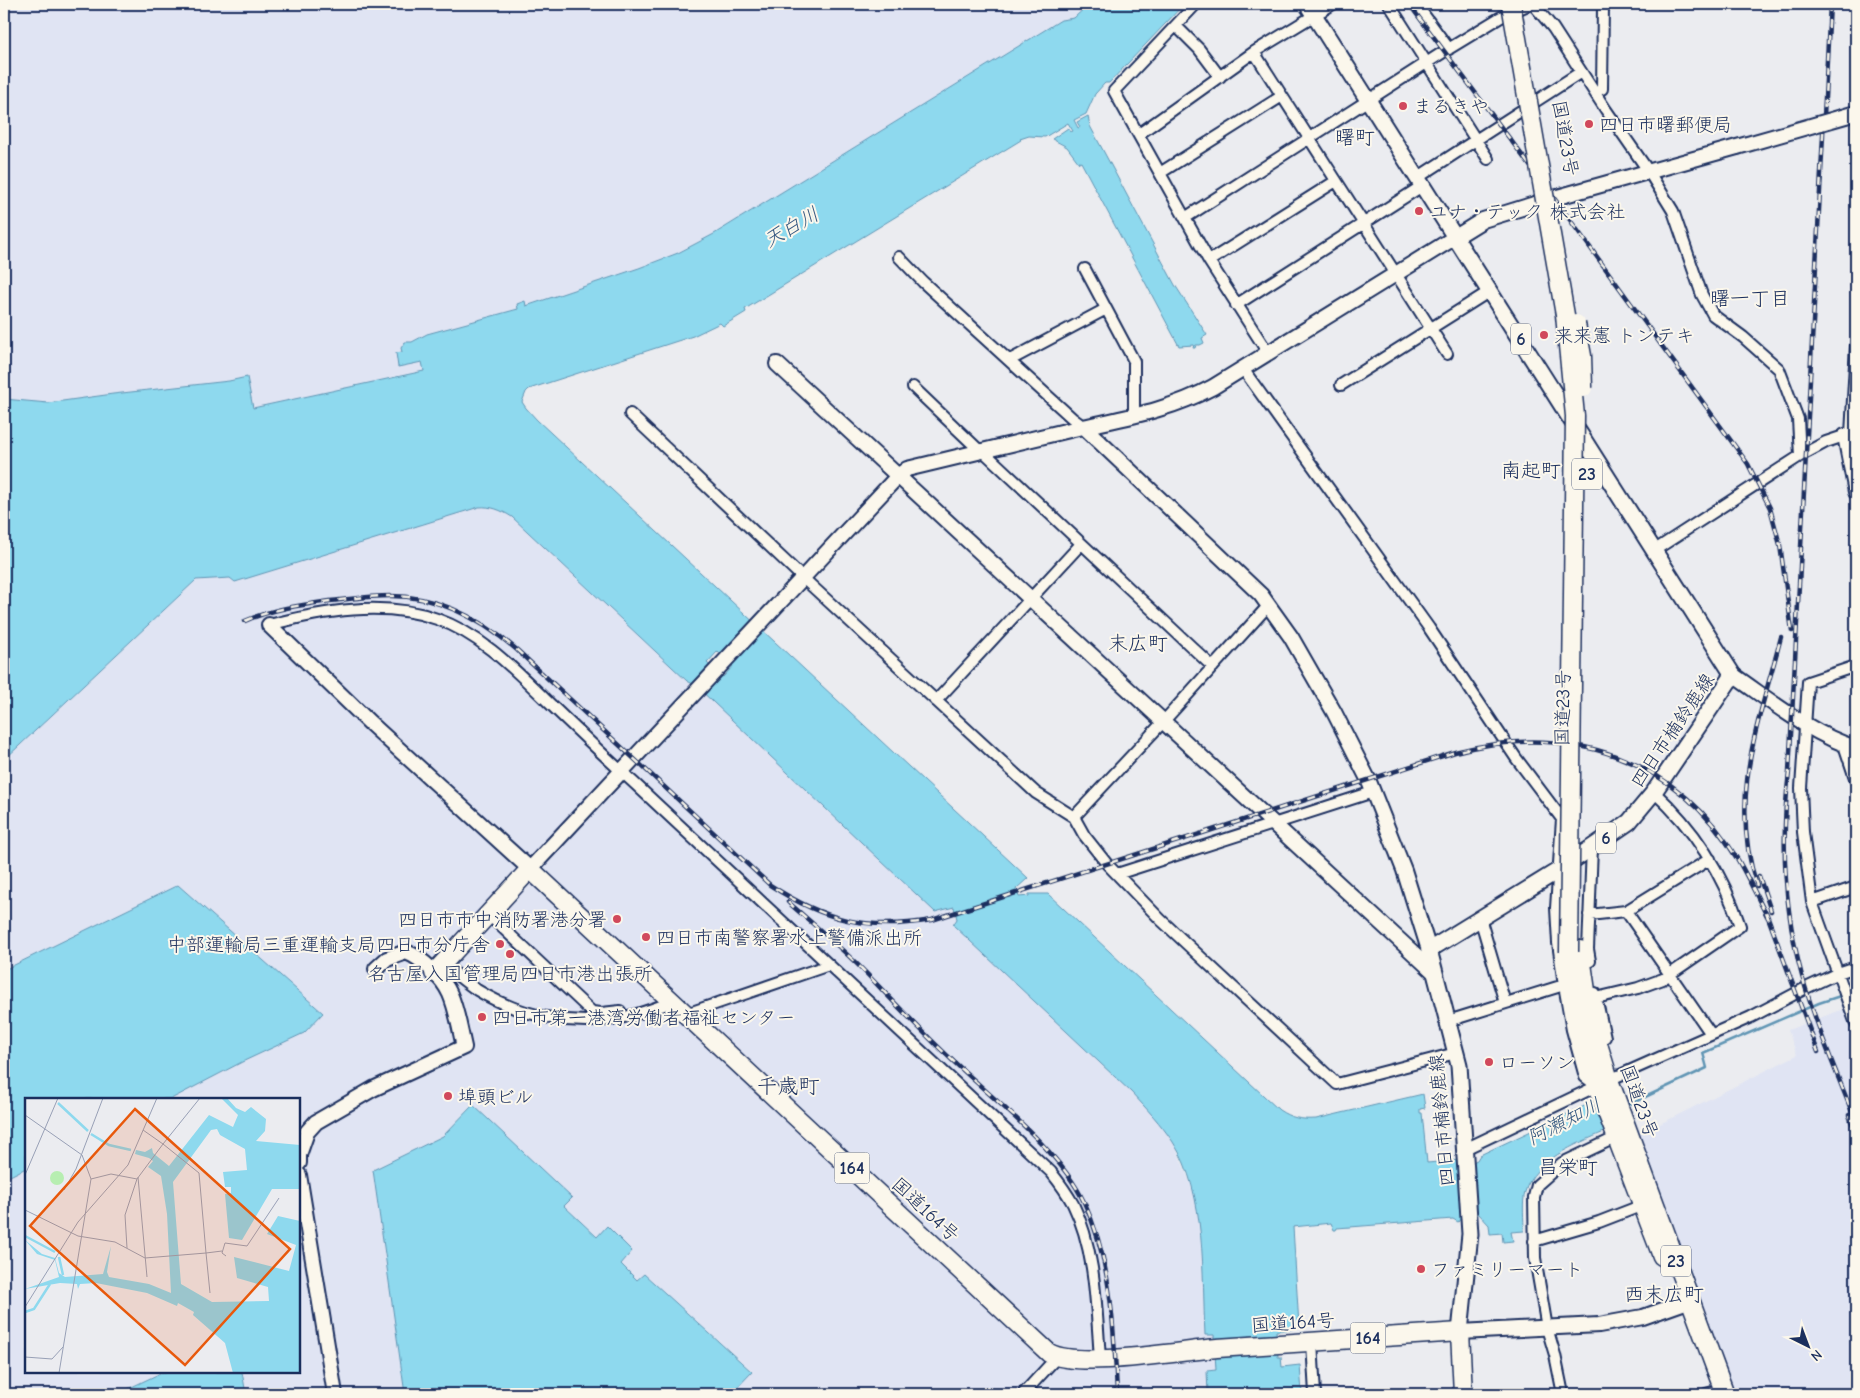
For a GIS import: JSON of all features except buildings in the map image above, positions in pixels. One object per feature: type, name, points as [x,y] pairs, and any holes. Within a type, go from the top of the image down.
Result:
[{"type":"highway","name":"国道23号","points":[[1511,4],[1565,314],[1575,416],[1575,951],[1602,1085],[1622,1132],[1685,1302],[1715,1394]]},
{"type":"highway","name":"国道23号","points":[[1520,4],[1582,356],[1587,474],[1575,951]]},
{"type":"highway","points":[[439,969],[530,869]]},
{"type":"highway","name":"国道164号","points":[[530,869],[1049,1353],[1057,1357],[1069,1359],[1100,1358],[1216,1348],[1277,1346],[1467,1332]]},
{"type":"highway","name":"国道23号","points":[[1602,1085],[1616,1100],[1622,1132],[1643,1206],[1685,1302]]},
{"type":"highway","points":[[1463,1394],[1467,1332]]},
{"type":"main road","name":"四日市楠鈴鹿線","points":[[1311,9],[1733,675],[1654,792],[1629,822],[1559,870],[1429,950],[1459,1065],[1470,1234],[1467,1332]]},
{"type":"street","points":[[1196,4],[1114,91],[1209,261],[1268,353]]},
{"type":"street","points":[[1139,134],[1220,77],[1311,9],[1333,4]]},
{"type":"street","points":[[1389,4],[1488,159]]},
{"type":"street","points":[[1185,218],[1501,16],[1531,4],[1553,28],[1673,211],[1702,296],[1713,314],[1743,337],[1779,369],[1798,419],[1800,456]]},
{"type":"street","points":[[1600,4],[1603,6],[1602,88]]},
{"type":"street","points":[[1420,5],[1449,49]]},
{"type":"street","points":[[1176,26],[1199,49],[1220,77]]},
{"type":"street","points":[[1254,52],[1447,354]]},
{"type":"street","points":[[1236,304],[1363,224],[1475,140],[1582,72]]},
{"type":"street","points":[[1160,173],[1282,96]]},
{"type":"street","points":[[1100,1358],[1091,1264],[1086,1238],[1073,1203],[1052,1172],[829,965],[622,772],[498,656],[480,642],[439,620],[398,610],[376,609],[293,619],[269,626],[370,724],[530,869],[622,772],[802,577],[898,476],[907,469],[1134,417],[1169,407],[1194,397],[1243,369],[1483,220],[1856,113]]},
{"type":"street","points":[[1209,261],[1336,181]]},
{"type":"street","points":[[898,257],[923,282],[1084,427],[1261,594],[1291,637],[1330,703],[1355,751],[1404,870],[1429,950]]},
{"type":"street","points":[[1085,270],[1134,361],[1134,417]]},
{"type":"street","points":[[1342,385],[1490,291]]},
{"type":"street","points":[[1010,360],[1106,309]]},
{"type":"street","points":[[1856,346],[1851,434],[1856,491]]},
{"type":"street","points":[[777,364],[1435,974]]},
{"type":"street","points":[[1243,369],[1429,628],[1516,758],[1562,819],[1556,908],[1558,943],[1564,985],[1572,1030],[1585,1077],[1602,1085]]},
{"type":"street","points":[[914,387],[1213,667]]},
{"type":"street","points":[[630,414],[802,577],[1036,793],[1074,817],[1084,835],[1117,874],[1161,920],[1337,1084],[1456,1053]]},
{"type":"street","points":[[1655,550],[1800,456],[1826,442],[1851,434]]},
{"type":"street","points":[[936,701],[1081,544]]},
{"type":"street","points":[[1074,817],[1268,606]]},
{"type":"street","points":[[1856,666],[1808,682],[1801,788],[1803,832],[1812,902],[1856,1022]]},
{"type":"street","points":[[1733,675],[1765,699],[1805,724],[1850,746],[1856,781]]},
{"type":"street","points":[[1117,874],[1373,792]]},
{"type":"street","points":[[1596,998],[1638,988],[1663,979],[1740,926],[1724,884],[1710,858],[1694,835],[1654,792]]},
{"type":"street","points":[[1592,847],[1588,949],[1596,998],[1611,1062],[1602,1085]]},
{"type":"street","points":[[1589,915],[1626,911],[1710,858]]},
{"type":"street","points":[[1812,902],[1856,887]]},
{"type":"street","points":[[1626,911],[1711,1034]]},
{"type":"street","points":[[489,915],[592,1012],[602,1013],[628,1010],[670,999]]},
{"type":"street","points":[[1480,918],[1505,1004]]},
{"type":"street","points":[[376,969],[387,959],[406,952],[490,997],[515,1008],[551,1018],[594,1021],[615,1019],[632,1016],[670,999]]},
{"type":"street","points":[[686,1014],[829,965]]},
{"type":"street","points":[[1465,1152],[1602,1085],[1751,1017],[1838,973],[1856,967]]},
{"type":"street","points":[[300,1152],[307,1132],[316,1122],[373,1089],[464,1047],[450,994],[439,969]]},
{"type":"street","points":[[1448,1021],[1564,985]]},
{"type":"street","points":[[1563,1394],[1555,1355],[1543,1328],[1534,1258],[1534,1197],[1537,1186],[1562,1162],[1622,1132]]},
{"type":"street","points":[[300,1181],[335,1394]]},
{"type":"street","points":[[1534,1241],[1599,1222],[1643,1206]]},
{"type":"street","points":[[1467,1332],[1599,1325],[1628,1321],[1685,1302]]},
{"type":"street","points":[[1312,1342],[1315,1394]]},
{"type":"street","points":[[1023,1394],[1057,1357]]},
{"type":"shaded area","points":[[4,4],[1089,4],[1074,18],[1061,20],[714,234],[678,253],[526,306],[517,304],[518,309],[427,334],[412,342],[423,361],[425,371],[253,408],[246,377],[229,381],[48,403],[4,399]]},
{"type":"shaded area","points":[[489,506],[504,511],[512,517],[687,681],[695,685],[954,907],[957,919],[953,924],[1132,1092],[1155,1117],[1174,1143],[1196,1197],[1200,1222],[1206,1335],[1214,1335],[1216,1361],[1216,1370],[1207,1371],[1208,1394],[731,1394],[752,1371],[644,1274],[637,1280],[621,1264],[632,1251],[608,1227],[597,1237],[564,1206],[571,1198],[471,1106],[443,1136],[373,1170],[405,1394],[246,1394],[242,1373],[300,1373],[300,1098],[173,1098],[242,1062],[304,1033],[323,1013],[178,885],[4,970],[4,760],[196,580],[230,578],[235,582],[479,507]]},
{"type":"shaded area","points":[[1846,1008],[1856,1037],[1856,1394],[1736,1394],[1640,1134],[1797,1055],[1788,1030]]},
{"type":"shaded area","points":[[25,1168],[25,1373],[161,1373],[117,1394],[4,1394],[4,1179]]},
{"type":"water","name":"天白川","points":[[1089,4],[1184,4],[1109,83],[1105,83],[1095,94],[1086,114],[1074,120],[1078,128],[1080,127],[1077,122],[1088,116],[1090,126],[1175,285],[1207,335],[1202,338],[1204,343],[1196,345],[1195,348],[1193,348],[1194,345],[1179,346],[1081,162],[1079,163],[1067,147],[1052,139],[1068,128],[1071,132],[1073,131],[1068,123],[1045,137],[1029,136],[1020,139],[745,309],[746,312],[723,326],[720,323],[693,336],[529,389],[522,402],[537,420],[1028,878],[1016,889],[1019,897],[1029,896],[1029,894],[1048,894],[1279,1110],[1296,1118],[1316,1119],[1423,1094],[1425,1108],[1420,1109],[1420,1113],[1422,1113],[1427,1163],[1471,1159],[1473,1162],[1480,1155],[1593,1102],[1604,1132],[1570,1148],[1547,1162],[1537,1171],[1530,1181],[1524,1196],[1524,1231],[1511,1232],[1513,1241],[1503,1242],[1502,1233],[1490,1234],[1489,1225],[1478,1213],[1475,1216],[1462,1217],[1458,1222],[1453,1219],[1337,1228],[1336,1230],[1334,1230],[1331,1223],[1293,1227],[1299,1326],[1289,1330],[1276,1331],[1278,1357],[1281,1357],[1282,1367],[1300,1365],[1302,1394],[1208,1394],[1207,1371],[1216,1370],[1214,1335],[1205,1335],[1201,1236],[1192,1186],[1184,1163],[1173,1142],[1148,1110],[953,925],[957,919],[954,907],[935,912],[695,685],[687,681],[512,517],[504,512],[492,508],[479,507],[235,582],[230,578],[196,580],[4,760],[4,399],[48,403],[229,381],[247,377],[253,408],[424,371],[422,362],[398,367],[396,353],[402,352],[401,348],[405,342],[412,342],[427,334],[518,309],[517,304],[525,301],[526,306],[678,253],[714,234],[1061,20],[1074,18]],"holes":[[[718,651],[733,666],[723,677],[707,663]]]},
{"type":"water","points":[[178,885],[323,1013],[304,1033],[242,1062],[173,1098],[25,1098],[25,1168],[4,1179],[4,970]]},
{"type":"water","points":[[473,1105],[572,1198],[564,1206],[597,1237],[607,1226],[632,1251],[621,1264],[637,1280],[644,1274],[752,1372],[731,1394],[405,1394],[373,1170],[443,1136]]},
{"type":"water","points":[[161,1373],[242,1373],[246,1394],[117,1394]]},
{"type":"waterway","name":"阿瀬知川","points":[[1848,993],[1856,990]]},
{"type":"waterway","name":"阿瀬知川","points":[[1626,1106],[1707,1068],[1703,1053],[1819,1003],[1843,995]]},
{"type":"railway","points":[[1409,4],[1554,198],[1748,464],[1770,508],[1780,545],[1792,631]]},
{"type":"railway","points":[[1830,4],[1785,849],[1791,926],[1802,976],[1820,1031],[1856,1122]]},
{"type":"railway","points":[[245,621],[265,613],[297,606],[383,596],[426,600],[459,612],[489,629],[517,650],[770,885],[809,907],[847,920],[887,924],[932,920],[1455,752],[1497,744],[1539,742],[1578,746],[1616,756],[1651,773],[1684,795],[1713,825],[1738,860],[1768,918]]},
{"type":"railway","points":[[1757,886],[1749,854],[1745,822],[1746,791],[1756,730],[1781,637]]},
{"type":"railway","points":[[1759,876],[1771,911]]},
{"type":"railway","points":[[788,902],[866,973],[940,1049],[1024,1126],[1059,1163],[1073,1183],[1084,1202],[1101,1248],[1113,1321],[1117,1394]]},
{"type":"railway","points":[[1766,912],[1818,1052]]},
{"type":"railway","points":[[1849,1115],[1856,1134]]},
{"type":"place","name":"まるきや","points":[[1403,106]]},
{"type":"place","name":"四日市曙郵便局","points":[[1589,124]]},
{"type":"place","name":"ユナ・テック 株式会社","points":[[1419,211]]},
{"type":"place","name":"来来憲 トンテキ","points":[[1544,335]]},
{"type":"place","name":"四日市市中消防署港分署","points":[[617,919]]},
{"type":"place","name":"四日市南警察署水上警備派出所","points":[[646,937]]},
{"type":"place","name":"中部運輸局三重運輸支局四日市分庁舎","points":[[500,944]]},
{"type":"place","name":"名古屋入国管理局四日市港出張所","points":[[510,954]]},
{"type":"place","name":"四日市第一港湾労働者福祉センター","points":[[482,1017]]},
{"type":"place","name":"ローソン","points":[[1489,1062]]},
{"type":"place","name":"埠頭ビル","points":[[448,1096]]},
{"type":"place","name":"ファミリーマート","points":[[1421,1269]]},
{"type":"district","name":"曙町","points":[[1355,137]]},
{"type":"district","name":"曙一丁目","points":[[1750,298]]},
{"type":"district","name":"南起町","points":[[1531,470]]},
{"type":"district","name":"末広町","points":[[1138,643]]},
{"type":"district","name":"千歳町","points":[[788,1086]]},
{"type":"district","name":"昌栄町","points":[[1568,1167]]},
{"type":"district","name":"西末広町","points":[[1664,1294]]}]
